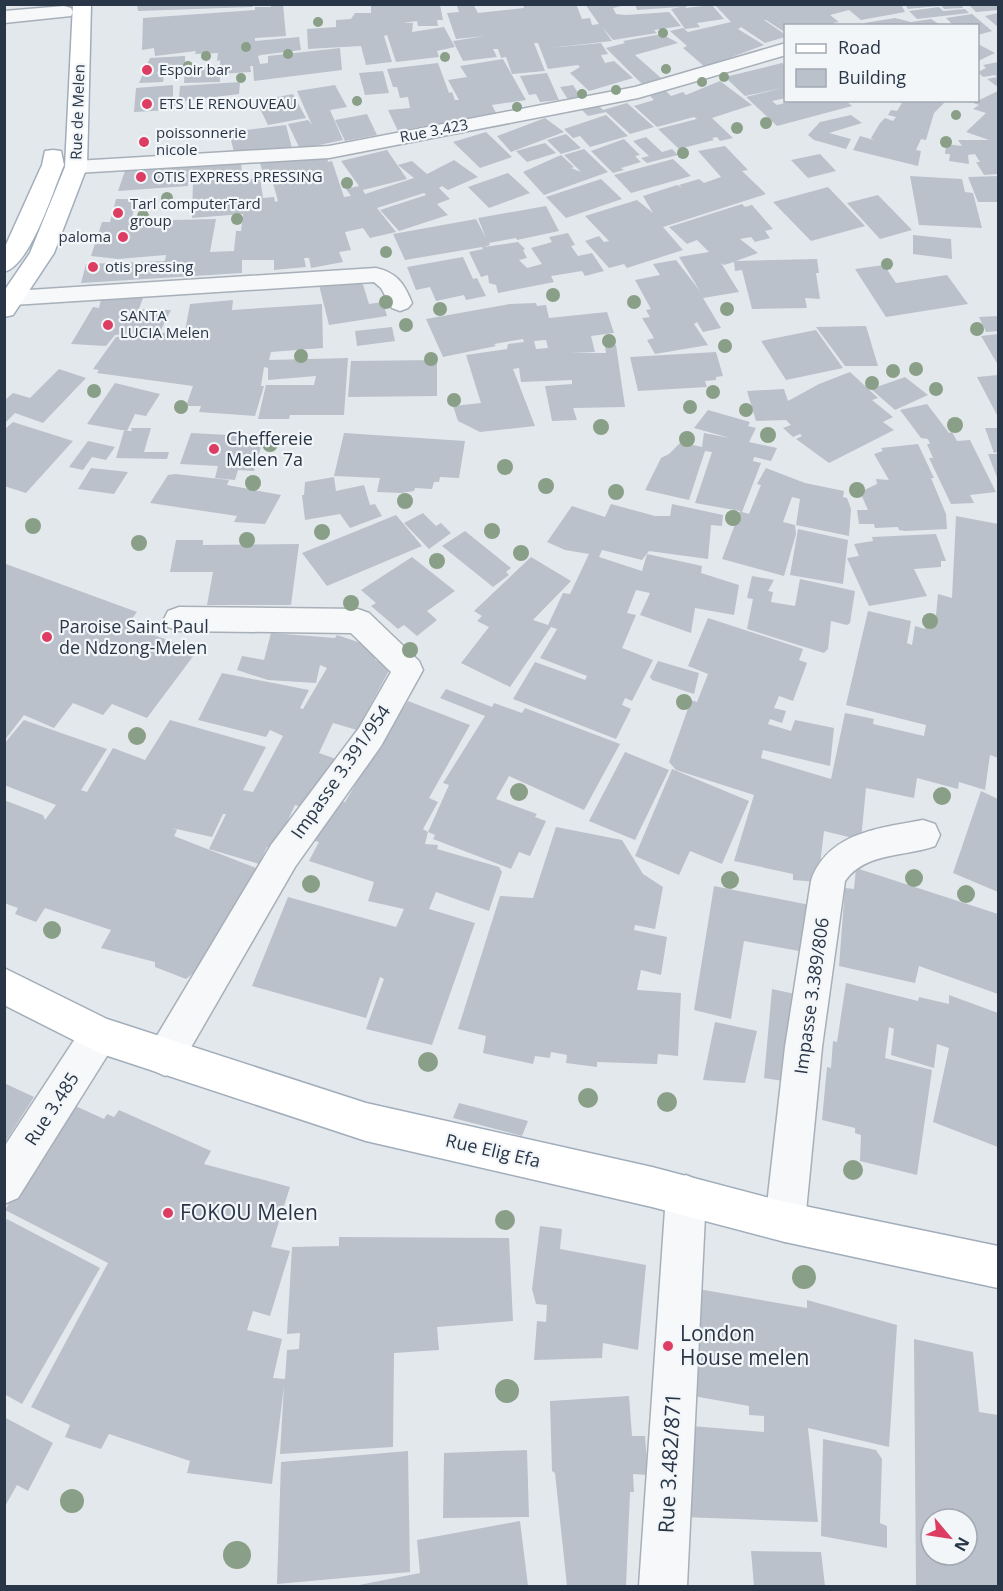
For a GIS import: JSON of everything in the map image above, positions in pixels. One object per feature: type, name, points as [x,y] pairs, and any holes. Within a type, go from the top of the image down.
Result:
[{"type":"main road","name":"Rue de Melen","points":[[58,94],[70,7]]},
{"type":"main road","name":"Rue de Melen","points":[[9,304],[42,253],[76,167],[70,7]]},
{"type":"main road","name":"Rue de Melen","points":[[4,265],[18,247],[53,165],[54,141]]},
{"type":"main road","name":"Rue Elig Efa","points":[[4,985],[99,1035],[366,1122],[686,1195],[785,1222],[999,1267]]},
{"type":"street","points":[[4,17],[70,7]]},
{"type":"street","name":"Rue 3.423","points":[[76,167],[329,152],[638,92],[784,50]]},
{"type":"street","points":[[9,304],[376,275],[385,277],[392,283],[400,303]]},
{"type":"street","name":"Impasse 3.391/954","points":[[165,1057],[283,856],[370,737],[408,670],[358,621],[179,619]]},
{"type":"street","name":"Impasse 3.389/806","points":[[785,1222],[799,1080],[831,874],[850,854],[881,843],[923,835]]},
{"type":"street","name":"Rue 3.485","points":[[4,1184],[99,1035]]},
{"type":"street","name":"Rue 3.482/871","points":[[663,1587],[686,1195]]},
{"type":"building","points":[[137,4],[253,4],[252,7],[138,11]]},
{"type":"building","points":[[271,4],[283,4],[286,36],[255,38],[255,41],[299,37],[301,50],[258,56],[260,64],[268,63],[268,56],[340,48],[342,70],[254,81],[253,66],[250,66],[251,72],[220,74],[220,82],[184,83],[185,70],[220,65],[220,60],[217,61],[218,53],[195,54],[196,51],[155,56],[154,48],[142,50],[143,18],[255,10],[255,7],[271,7]]},
{"type":"building","points":[[473,4],[478,13],[524,8],[523,4],[576,4],[582,19],[590,18],[592,25],[599,24],[585,4],[629,4],[613,8],[616,14],[626,15],[669,12],[681,26],[654,30],[657,33],[613,40],[602,27],[612,41],[549,48],[601,43],[608,54],[601,55],[605,63],[614,61],[633,78],[589,91],[570,73],[580,67],[578,65],[548,69],[538,43],[534,43],[545,71],[512,74],[506,57],[501,58],[498,49],[493,49],[497,57],[463,61],[453,41],[485,36],[456,39],[447,13],[459,12],[457,6]]},
{"type":"building","points":[[635,4],[689,4],[685,8],[712,5],[724,19],[697,23],[700,27],[685,29],[671,9],[680,7],[637,10]]},
{"type":"building","points":[[714,4],[901,4],[905,12],[861,20],[849,10],[830,15],[839,22],[834,24],[784,24],[784,32],[764,20],[783,33],[784,37],[765,43],[741,27],[738,29],[764,45],[705,67],[683,48],[687,46],[670,31],[683,28],[688,32],[731,22]]},
{"type":"building","points":[[905,4],[937,4],[937,6],[908,9]]},
{"type":"building","points":[[940,4],[961,4],[963,8],[944,9]]},
{"type":"building","points":[[968,4],[998,4],[998,10],[976,12]]},
{"type":"building","points":[[371,5],[440,5],[443,20],[437,20],[438,26],[418,26],[417,21],[403,23],[413,23],[412,32],[444,27],[455,47],[437,51],[439,57],[396,62],[387,35],[384,36],[392,62],[366,65],[361,46],[308,49],[307,29],[336,27],[336,20],[351,19],[355,13],[371,13]]},
{"type":"building","points":[[939,7],[943,11],[965,9],[969,13],[917,19],[909,11]]},
{"type":"building","points":[[998,13],[998,27],[985,16]]},
{"type":"building","points":[[972,14],[992,31],[979,35],[979,24],[952,24],[946,18]]},
{"type":"building","points":[[895,18],[911,22],[931,19],[939,24],[866,24],[864,23]]},
{"type":"building","points":[[662,34],[678,43],[635,55],[661,78],[642,84],[606,48],[625,43],[623,41]]},
{"type":"building","points":[[979,45],[995,53],[979,61]]},
{"type":"building","points":[[185,56],[185,65],[178,65],[177,70],[158,71],[157,74],[164,74],[163,82],[139,83],[150,58]]},
{"type":"building","points":[[503,59],[526,100],[492,105],[496,113],[398,131],[388,110],[410,108],[408,97],[400,98],[397,87],[393,87],[387,69],[438,63],[449,93],[452,92],[455,100],[459,100],[448,80],[467,77],[460,66]]},
{"type":"building","points":[[998,62],[998,87],[987,79],[997,77],[995,75],[983,77],[979,73],[986,68],[983,65]]},
{"type":"building","points":[[782,63],[784,64],[784,98],[772,101],[777,105],[788,102],[847,102],[852,106],[777,126],[746,97],[782,88],[745,96],[725,77]]},
{"type":"building","points":[[383,71],[389,93],[365,95],[359,73]]},
{"type":"building","points":[[547,73],[559,100],[540,102],[536,94],[529,95],[520,76]]},
{"type":"building","points":[[720,81],[752,105],[712,118],[733,138],[720,141],[717,137],[712,138],[714,140],[679,149],[658,129],[697,119],[694,117],[657,127],[634,106],[654,100],[650,96],[666,91],[671,96],[683,92],[686,95]]},
{"type":"building","points":[[240,82],[239,94],[184,101],[183,108],[134,112],[136,88],[173,85],[173,98],[179,98],[180,86]]},
{"type":"building","points":[[335,85],[347,107],[330,110],[343,140],[300,149],[288,124],[308,120],[312,125],[297,91]]},
{"type":"building","points":[[573,85],[582,99],[569,101],[560,87]]},
{"type":"building","points":[[998,91],[998,174],[984,175],[976,162],[980,162],[975,154],[968,155],[969,164],[949,161],[950,154],[945,154],[946,144],[962,146],[958,140],[989,140],[966,132],[986,113],[973,109],[979,105],[973,103]]},
{"type":"building","points":[[293,94],[306,118],[268,125],[256,101]]},
{"type":"building","points":[[899,102],[945,102],[934,113],[926,140],[921,139],[916,150],[921,151],[918,166],[853,150],[860,136],[874,140],[871,138],[880,123],[885,118],[893,121],[896,117],[888,115],[891,110],[897,111],[902,103]]},
{"type":"building","points":[[627,103],[654,127],[630,134],[606,112],[588,116],[582,110],[599,106],[603,110]]},
{"type":"building","points":[[367,114],[377,135],[345,141],[335,120]]},
{"type":"building","points":[[606,115],[628,136],[590,147],[580,136],[573,138],[564,129]]},
{"type":"building","points":[[851,115],[862,123],[829,133],[851,139],[846,149],[814,140],[808,135],[820,122]]},
{"type":"building","points":[[545,118],[564,132],[511,152],[497,136]]},
{"type":"building","points":[[286,125],[292,148],[235,156],[229,132]]},
{"type":"building","points":[[486,132],[512,157],[480,168],[453,142]]},
{"type":"building","points":[[566,134],[581,148],[561,154],[547,140]]},
{"type":"building","points":[[646,137],[662,152],[672,149],[678,155],[647,163],[641,158],[649,156],[633,141]]},
{"type":"building","points":[[624,139],[640,155],[635,156],[641,162],[613,173],[591,151]]},
{"type":"building","points":[[545,143],[556,153],[527,162],[516,151]]},
{"type":"building","points":[[725,146],[748,170],[742,171],[766,194],[663,227],[683,250],[627,268],[624,264],[609,268],[585,241],[599,236],[604,242],[609,241],[585,216],[637,200],[653,213],[643,196],[677,185],[683,188],[679,185],[699,179],[704,183],[721,177],[698,151]]},
{"type":"building","points":[[584,149],[608,172],[544,195],[523,172],[561,155],[574,167],[571,168],[581,172],[564,155]]},
{"type":"building","points":[[387,150],[407,179],[363,190],[365,194],[414,178],[398,165],[412,161],[427,174],[454,160],[478,177],[448,190],[442,186],[439,188],[450,199],[437,204],[448,215],[399,231],[380,210],[426,195],[424,193],[377,208],[396,232],[370,238],[363,228],[345,232],[351,250],[339,252],[343,262],[311,268],[309,258],[304,258],[306,267],[274,270],[274,260],[242,260],[242,273],[81,283],[86,264],[165,261],[166,255],[118,259],[91,256],[102,222],[110,222],[116,199],[137,199],[131,221],[216,219],[210,252],[234,251],[236,231],[241,231],[243,214],[192,218],[193,181],[188,182],[188,186],[118,191],[126,168],[241,161],[242,176],[229,178],[230,180],[260,178],[263,198],[274,197],[275,202],[278,201],[269,169],[262,170],[260,163],[327,157],[328,162],[332,161],[344,197],[351,196],[346,189],[359,186],[341,161]]},
{"type":"building","points":[[820,154],[836,171],[808,178],[791,160]]},
{"type":"building","points":[[673,159],[691,176],[631,193],[614,175]]},
{"type":"building","points":[[508,173],[530,193],[489,208],[468,187]]},
{"type":"building","points":[[910,176],[962,179],[965,192],[973,193],[982,228],[919,225]]},
{"type":"building","points":[[998,176],[998,202],[978,202],[968,177]]},
{"type":"building","points":[[601,179],[622,199],[566,218],[546,197]]},
{"type":"building","points":[[828,187],[865,226],[811,241],[773,202]]},
{"type":"building","points":[[878,195],[912,230],[880,239],[847,203]]},
{"type":"building","points":[[742,204],[745,207],[752,205],[773,229],[765,231],[770,238],[755,242],[751,237],[740,239],[758,253],[736,261],[817,259],[819,273],[816,273],[820,299],[805,298],[807,308],[752,309],[742,270],[735,271],[734,262],[724,265],[721,263],[739,292],[703,298],[721,328],[703,332],[697,322],[694,324],[708,345],[655,354],[647,340],[654,338],[642,318],[650,317],[646,310],[651,309],[635,280],[660,275],[653,264],[676,260],[700,291],[679,257],[709,252],[697,240],[687,244],[669,227]]},
{"type":"building","points":[[546,206],[559,231],[489,243],[490,245],[484,247],[518,242],[525,249],[523,250],[527,258],[519,260],[527,268],[542,264],[531,248],[552,242],[549,237],[568,233],[575,245],[571,246],[578,256],[592,253],[604,271],[585,276],[582,271],[551,276],[554,282],[498,293],[496,285],[489,283],[488,275],[481,277],[469,252],[483,249],[482,247],[405,260],[393,234],[476,219],[486,238],[478,218]]},
{"type":"building","points":[[913,235],[951,239],[952,259],[913,254]]},
{"type":"building","points":[[463,257],[473,279],[477,278],[486,296],[466,300],[464,295],[436,301],[430,287],[416,290],[407,267]]},
{"type":"building","points":[[884,265],[896,283],[947,275],[968,304],[886,317],[855,269]]},
{"type":"building","points":[[361,278],[369,304],[383,302],[387,316],[329,325],[319,285]]},
{"type":"building","points":[[102,295],[144,295],[139,309],[171,310],[161,330],[115,335],[106,346],[71,344],[93,307],[99,308]]},
{"type":"building","points":[[233,300],[232,310],[322,304],[323,348],[271,352],[269,360],[348,358],[344,415],[290,415],[289,419],[258,419],[266,385],[314,385],[316,376],[268,380],[268,368],[264,367],[261,386],[264,386],[255,416],[199,412],[201,406],[186,406],[193,386],[97,373],[99,370],[93,369],[116,337],[185,331],[190,304]]},
{"type":"building","points":[[510,304],[546,305],[549,318],[607,312],[614,333],[591,336],[595,352],[571,353],[606,353],[605,346],[616,345],[625,407],[573,408],[577,420],[552,421],[545,386],[572,384],[572,380],[521,382],[519,368],[513,369],[535,426],[480,432],[458,421],[453,406],[481,403],[466,355],[507,349],[508,344],[524,342],[523,339],[494,344],[496,346],[443,357],[426,319]],"holes":[[[546,340],[548,348],[536,349],[534,341]]]},
{"type":"building","points":[[998,316],[998,331],[986,332],[979,317]]},
{"type":"building","points":[[866,326],[878,366],[845,366],[816,327]]},
{"type":"building","points":[[392,327],[395,341],[357,346],[355,331]]},
{"type":"building","points":[[816,330],[843,368],[786,380],[761,341]]},
{"type":"building","points":[[998,334],[998,365],[981,336]]},
{"type":"building","points":[[716,352],[723,376],[716,377],[716,380],[705,381],[707,387],[638,391],[630,357]]},
{"type":"building","points":[[437,360],[437,396],[348,397],[351,361]]},
{"type":"building","points":[[59,369],[86,378],[43,423],[15,413],[4,424],[4,401],[13,393],[30,398]]},
{"type":"building","points":[[850,372],[878,398],[872,400],[893,417],[883,422],[894,430],[829,463],[796,439],[802,436],[800,434],[793,437],[783,428],[791,425],[786,420],[756,421],[747,391],[784,389],[788,401],[819,384]]},
{"type":"building","points":[[998,375],[998,417],[977,377]]},
{"type":"building","points":[[905,377],[928,395],[895,410],[871,389]]},
{"type":"building","points":[[115,383],[160,394],[146,416],[135,414],[127,431],[87,424]]},
{"type":"building","points":[[927,404],[957,441],[970,440],[996,492],[970,495],[974,503],[951,504],[929,458],[933,458],[927,444],[930,444],[928,439],[921,438],[900,410]]},
{"type":"building","points":[[708,410],[750,422],[748,426],[756,428],[749,442],[777,448],[771,461],[754,457],[753,461],[761,463],[742,512],[749,514],[761,485],[757,484],[766,468],[805,483],[844,491],[843,497],[847,498],[851,509],[849,536],[796,525],[800,499],[792,497],[783,522],[795,525],[796,534],[784,576],[722,559],[740,511],[695,503],[712,452],[705,451],[689,500],[645,490],[661,458],[669,454],[681,442],[702,447],[704,433],[730,438],[694,428]]},
{"type":"building","points":[[13,422],[73,441],[26,493],[4,486],[4,430]]},
{"type":"building","points":[[131,428],[151,428],[144,452],[169,452],[167,459],[116,458],[124,431],[132,431]]},
{"type":"building","points":[[985,428],[998,428],[998,452],[994,453]]},
{"type":"building","points":[[191,433],[264,437],[254,471],[238,470],[235,480],[215,478],[218,466],[180,464]]},
{"type":"building","points":[[344,433],[465,441],[459,478],[440,477],[439,482],[434,482],[432,489],[415,488],[414,491],[401,493],[377,492],[380,478],[334,476]]},
{"type":"building","points":[[88,441],[115,447],[106,460],[92,457],[83,470],[69,467]]},
{"type":"building","points":[[918,444],[934,478],[931,478],[946,514],[947,529],[905,531],[899,530],[898,527],[875,528],[874,524],[859,524],[857,510],[868,510],[860,492],[877,484],[876,479],[889,480],[874,454],[883,451],[881,448]]},
{"type":"building","points":[[988,454],[998,454],[998,480]]},
{"type":"building","points":[[91,468],[128,472],[114,494],[78,489]]},
{"type":"building","points":[[168,475],[229,480],[227,485],[281,495],[265,524],[234,522],[237,516],[150,503]]},
{"type":"building","points":[[334,477],[336,491],[364,485],[370,505],[375,504],[382,516],[350,528],[340,514],[305,520],[302,495],[304,495],[305,482]]},
{"type":"building","points":[[611,504],[655,516],[670,516],[672,504],[723,515],[722,526],[711,525],[708,559],[649,551],[642,560],[602,550],[599,557],[642,571],[647,554],[702,566],[701,573],[739,585],[734,615],[695,608],[691,633],[640,615],[650,593],[636,590],[627,613],[636,615],[622,648],[653,660],[632,701],[625,698],[622,705],[631,709],[616,739],[513,699],[535,662],[585,680],[587,676],[540,658],[557,629],[551,627],[510,687],[461,663],[489,627],[477,621],[482,616],[474,611],[531,557],[571,581],[533,620],[548,625],[563,593],[570,594],[589,554],[565,550],[547,542],[572,506],[605,517]]},
{"type":"building","points":[[423,513],[436,526],[441,523],[451,533],[429,549],[404,523]]},
{"type":"building","points":[[396,515],[422,546],[327,586],[302,553]]},
{"type":"building","points":[[956,516],[998,524],[998,758],[990,755],[985,790],[959,782],[958,789],[917,778],[914,798],[866,788],[861,840],[824,831],[818,882],[793,880],[793,874],[734,861],[754,795],[676,770],[669,762],[691,700],[697,702],[708,674],[688,666],[708,618],[803,649],[799,660],[807,663],[793,701],[779,696],[774,708],[786,711],[782,723],[770,719],[768,724],[791,731],[795,720],[834,728],[830,766],[763,750],[761,758],[831,779],[845,713],[874,719],[873,724],[924,736],[926,725],[846,705],[868,611],[911,621],[907,643],[912,645],[915,626],[925,629],[926,624],[935,626],[938,594],[952,598]]},
{"type":"building","points":[[798,529],[848,540],[843,584],[790,575]]},
{"type":"building","points":[[465,531],[511,568],[506,572],[509,575],[493,587],[442,546]]},
{"type":"building","points":[[936,534],[946,561],[941,561],[941,567],[914,569],[927,596],[869,606],[847,558],[859,556],[854,544],[873,541],[872,537]]},
{"type":"building","points":[[176,540],[203,540],[203,545],[299,544],[291,605],[207,605],[213,572],[170,572]]},
{"type":"building","points":[[412,557],[455,591],[427,611],[437,620],[417,636],[404,625],[398,629],[371,606],[376,603],[361,590]]},
{"type":"building","points":[[6,564],[137,612],[127,625],[197,651],[147,718],[112,704],[103,715],[73,703],[54,728],[24,715],[4,741]]},
{"type":"building","points":[[752,576],[774,580],[768,591],[773,592],[771,602],[795,606],[800,579],[855,591],[850,623],[847,625],[831,621],[828,649],[824,653],[747,629],[753,599],[747,598]]},
{"type":"building","points":[[271,633],[335,638],[337,635],[382,650],[375,660],[392,665],[357,730],[333,723],[319,753],[339,760],[313,811],[295,805],[274,850],[267,847],[259,864],[209,849],[226,814],[223,814],[212,837],[172,828],[177,830],[174,836],[261,870],[201,967],[186,979],[155,967],[155,962],[101,948],[111,930],[45,908],[36,922],[15,914],[18,908],[4,903],[4,800],[43,815],[45,820],[56,805],[4,785],[4,744],[24,720],[107,749],[81,790],[87,792],[113,748],[145,760],[170,720],[266,747],[243,790],[253,792],[283,736],[270,730],[266,737],[198,720],[222,673],[309,690],[300,708],[303,709],[327,668],[320,665],[316,683],[268,680],[237,670],[242,656],[264,660]]},
{"type":"building","points":[[658,661],[699,673],[694,694],[652,680],[650,677]]},
{"type":"building","points":[[446,689],[492,707],[494,703],[522,713],[525,708],[620,744],[584,810],[509,776],[496,799],[537,814],[535,817],[546,821],[530,856],[519,852],[511,869],[433,839],[435,835],[428,832],[449,785],[443,783],[485,716],[440,698]]},
{"type":"building","points":[[408,701],[470,725],[429,798],[438,802],[423,829],[428,832],[425,844],[438,845],[437,849],[499,867],[502,872],[489,911],[436,892],[429,909],[475,923],[432,1045],[366,1029],[384,979],[380,977],[366,1018],[252,986],[288,897],[396,927],[404,909],[368,901],[374,882],[309,861],[319,842],[312,840],[332,801],[345,802],[402,706],[404,707]]},
{"type":"building","points":[[625,752],[669,770],[635,840],[589,821]]},
{"type":"building","points":[[672,769],[749,801],[722,864],[690,851],[679,875],[635,856]]},
{"type":"building","points":[[981,791],[998,799],[998,892],[953,873]]},
{"type":"building","points":[[556,827],[622,840],[643,874],[663,887],[655,929],[635,925],[634,930],[667,937],[661,975],[641,970],[637,990],[681,993],[678,1056],[658,1054],[657,1064],[597,1062],[597,1067],[566,1063],[567,1055],[551,1052],[550,1058],[535,1056],[533,1064],[483,1053],[486,1036],[458,1029],[500,896],[533,898]]},
{"type":"building","points":[[856,868],[998,914],[998,994],[919,966],[915,983],[839,966],[845,888],[854,889]]},
{"type":"building","points":[[714,886],[815,906],[810,953],[744,941],[731,1019],[694,1010]]},
{"type":"building","points":[[846,983],[918,1001],[919,997],[949,1004],[949,995],[998,1013],[998,1147],[933,1122],[949,1048],[937,1044],[934,1068],[891,1055],[894,1029],[889,1027],[885,1058],[932,1070],[917,1175],[860,1161],[861,1135],[855,1133],[855,1128],[822,1120],[827,1067],[831,1068],[833,1041],[837,1042]]},
{"type":"building","points":[[772,989],[804,996],[796,1083],[764,1078]]},
{"type":"building","points":[[715,1022],[757,1031],[745,1083],[703,1080]]},
{"type":"building","points":[[4,1083],[34,1097],[4,1144]]},
{"type":"building","points":[[459,1103],[528,1121],[522,1136],[453,1118]]},
{"type":"building","points":[[71,1104],[104,1119],[107,1114],[114,1117],[119,1110],[211,1151],[204,1164],[290,1187],[271,1247],[290,1251],[270,1316],[253,1311],[247,1330],[282,1339],[273,1378],[285,1379],[287,1350],[299,1349],[300,1333],[287,1334],[292,1247],[339,1246],[339,1237],[509,1238],[513,1321],[437,1327],[439,1350],[394,1353],[393,1447],[280,1454],[284,1386],[272,1484],[187,1473],[190,1461],[109,1434],[101,1449],[65,1437],[70,1425],[31,1407],[108,1263],[5,1210]]},
{"type":"building","points":[[7,1219],[100,1268],[22,1404],[4,1394],[4,1224]]},
{"type":"building","points":[[540,1226],[562,1229],[560,1249],[646,1265],[638,1350],[603,1343],[602,1358],[534,1360],[537,1321],[546,1322],[547,1305],[536,1304],[532,1289]]},
{"type":"building","points":[[687,1287],[807,1308],[807,1300],[897,1325],[889,1447],[808,1428],[818,1522],[683,1517],[679,1425],[764,1432],[764,1416],[749,1415],[749,1406],[677,1393]]},
{"type":"building","points":[[914,1339],[973,1352],[979,1412],[998,1415],[998,1586],[916,1586]]},
{"type":"building","points":[[629,1396],[632,1436],[645,1436],[648,1475],[633,1474],[634,1492],[630,1492],[626,1586],[567,1586],[555,1473],[552,1471],[550,1401]]},
{"type":"building","points":[[4,1417],[53,1443],[28,1491],[17,1485],[4,1508]]},
{"type":"building","points":[[823,1439],[876,1450],[882,1459],[880,1523],[887,1526],[887,1548],[821,1536]]},
{"type":"building","points":[[527,1450],[529,1517],[443,1518],[444,1453]]},
{"type":"building","points":[[408,1451],[410,1572],[277,1584],[281,1462]]},
{"type":"building","points":[[520,1521],[528,1586],[354,1586],[420,1573],[417,1540]]},
{"type":"building","points":[[751,1551],[821,1552],[825,1586],[754,1586]]},
{"type":"place","name":"Espoir bar","points":[[147,70]]},
{"type":"place","name":"ETS LE RENOUVEAU","points":[[147,104]]},
{"type":"place","name":"poissonnerie nicole","points":[[144,142]]},
{"type":"place","name":"OTIS EXPRESS PRESSING","points":[[141,177]]},
{"type":"place","name":"Tarl computerTard group","points":[[118,213]]},
{"type":"place","name":"paloma","points":[[123,237]]},
{"type":"place","name":"otis pressing","points":[[93,267]]},
{"type":"place","name":"SANTA LUCIA Melen","points":[[108,325]]},
{"type":"place","name":"Cheffereie Melen 7a","points":[[214,449]]},
{"type":"place","name":"Paroise Saint Paul de Ndzong-Melen","points":[[47,637]]},
{"type":"place","name":"FOKOU Melen","points":[[168,1213]]},
{"type":"place","name":"London House melen","points":[[668,1346]]}]
